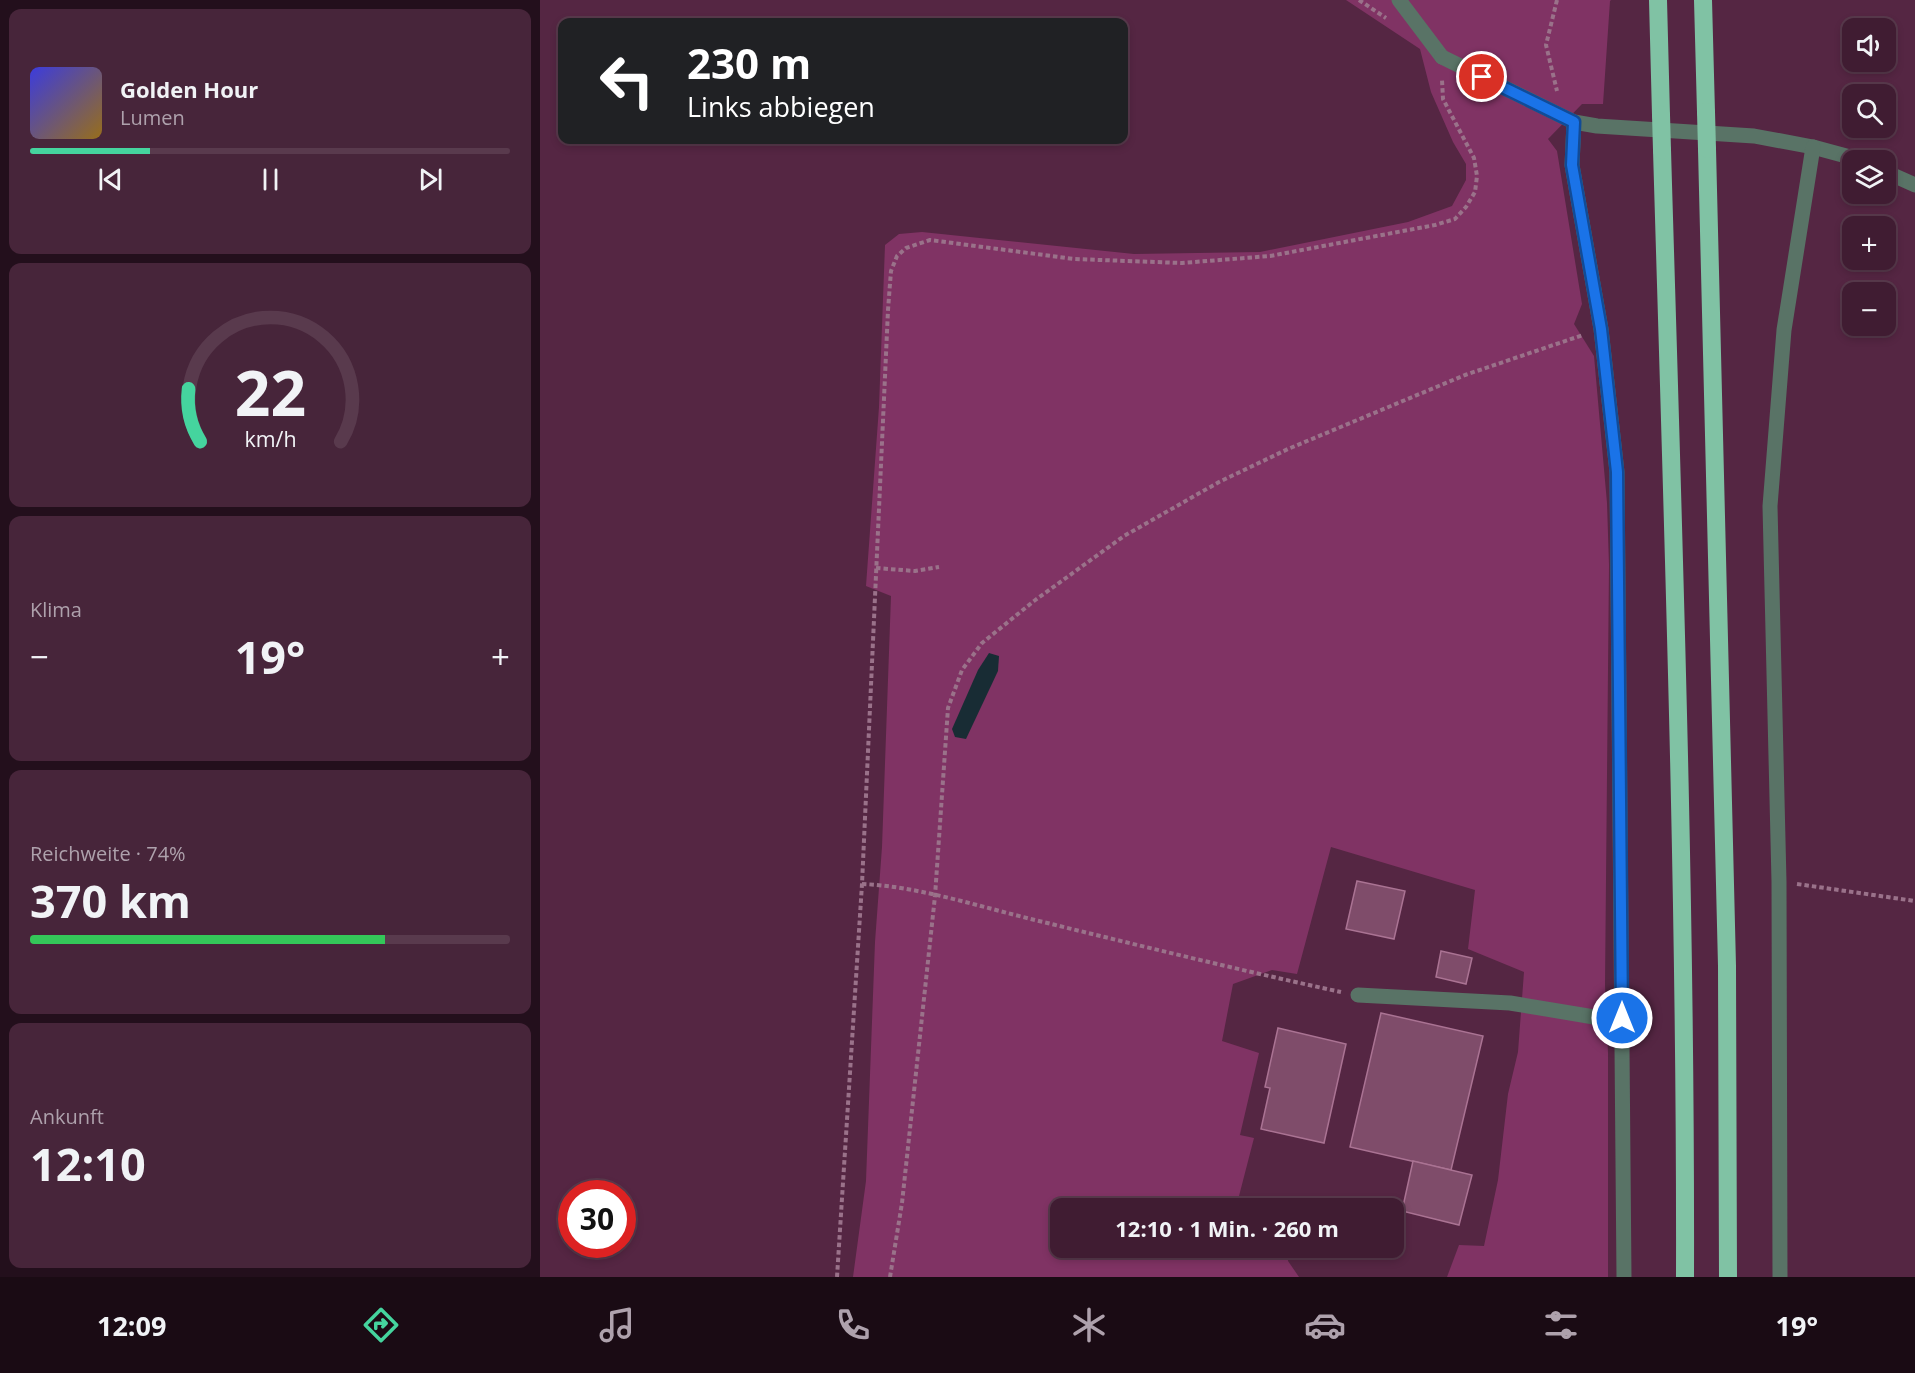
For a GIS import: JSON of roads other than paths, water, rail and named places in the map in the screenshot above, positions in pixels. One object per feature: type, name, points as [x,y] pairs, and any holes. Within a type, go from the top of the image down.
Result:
[{"type":"highway","points":[[1658,0],[1679,766],[1685,1277]]},
{"type":"highway","points":[[1703,0],[1727,966],[1728,1277]]},
{"type":"street","points":[[1399,0],[1442,57],[1569,120],[1597,126],[1754,136],[1842,155]]},
{"type":"street","points":[[1569,120],[1572,165],[1601,329],[1617,472],[1624,1277]]},
{"type":"street","points":[[1780,1277],[1779,882],[1770,506],[1784,330],[1813,147]]},
{"type":"street","points":[[1896,176],[1915,185]]},
{"type":"street","points":[[1358,995],[1510,1003],[1594,1017],[1622,1018]]},
{"type":"water","points":[[989,653],[999,656],[998,671],[966,739],[955,737],[952,729],[978,670]]}]
